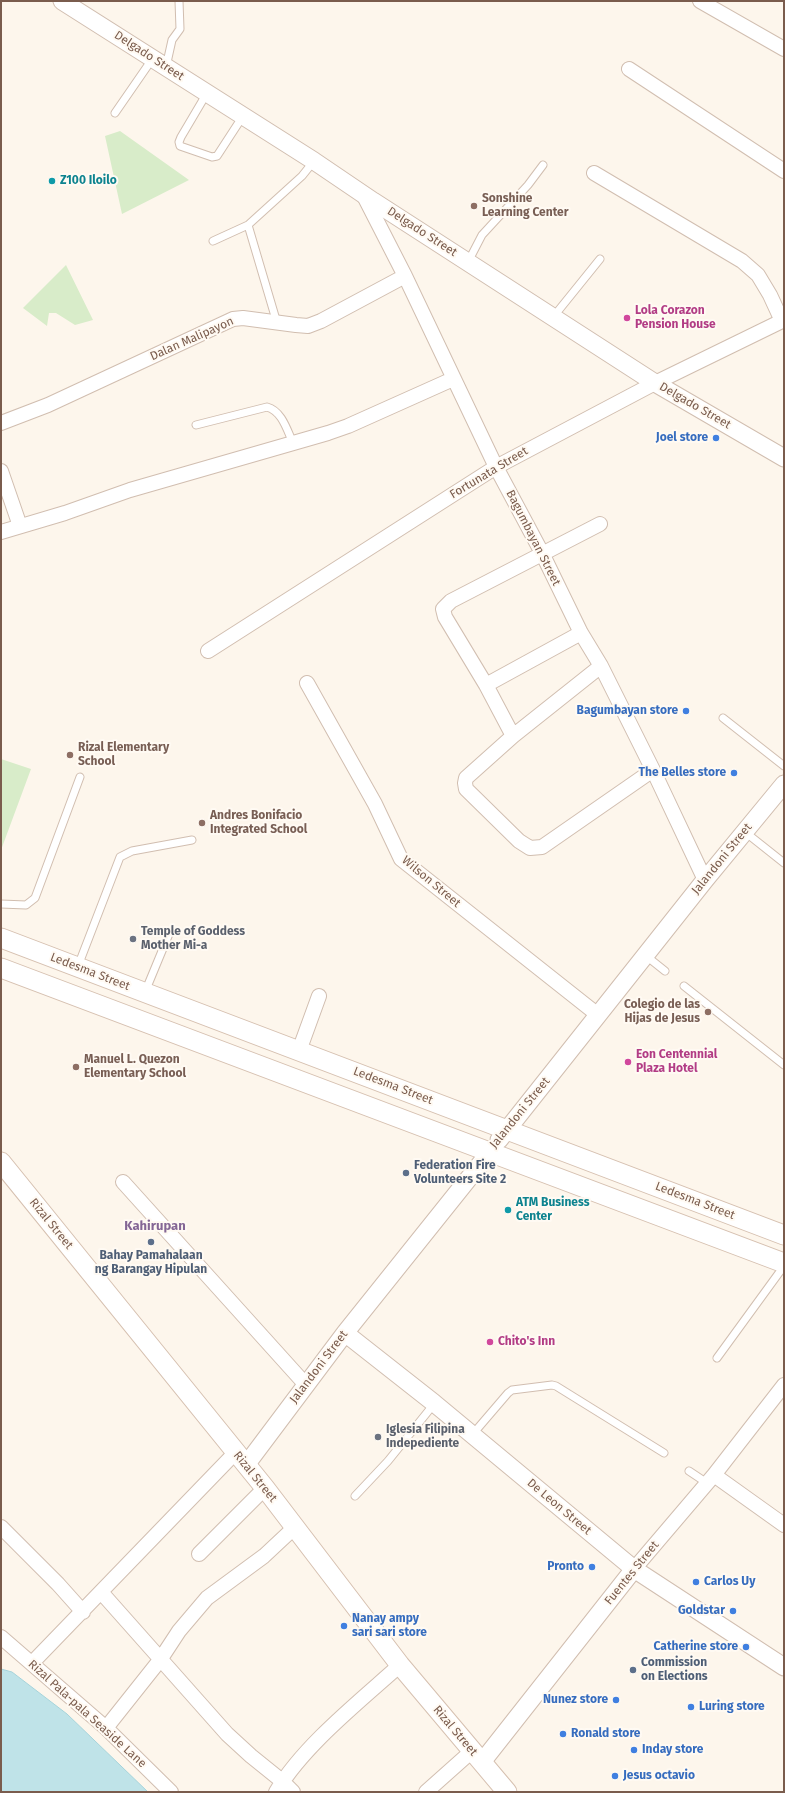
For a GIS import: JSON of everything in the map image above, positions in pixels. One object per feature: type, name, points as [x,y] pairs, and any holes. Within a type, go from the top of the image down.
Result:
[{"type":"main road","name":"Ledesma Street","points":[[1,938],[299,1051],[499,1141],[784,1263]]},
{"type":"main road","name":"Ledesma Street","points":[[1,968],[499,1141],[784,1235]]},
{"type":"main road","name":"Rizal Street","points":[[1,1162],[265,1488],[400,1666],[507,1792]]},
{"type":"street","name":"Delgado Street","points":[[62,1],[314,161],[655,383],[784,458]]},
{"type":"street","points":[[700,1],[784,49]]},
{"type":"street","points":[[629,70],[784,171]]},
{"type":"street","points":[[594,173],[742,261],[758,275],[783,320]]},
{"type":"street","name":"Bagumbayan Street","points":[[363,194],[405,276],[496,466],[542,553],[581,633],[601,666],[653,770],[705,880]]},
{"type":"street","name":"Dalan Malipayon","points":[[1,423],[48,404],[233,319],[243,318],[308,326],[321,321],[405,276]]},
{"type":"street","name":"Fortunata Street","points":[[208,652],[496,466],[655,383],[783,320]]},
{"type":"street","points":[[1,532],[65,513],[130,490],[348,426],[454,379]]},
{"type":"street","points":[[1,471],[20,526]]},
{"type":"street","points":[[513,736],[486,685],[445,618],[443,609],[450,601],[600,524]]},
{"type":"street","points":[[486,685],[581,633]]},
{"type":"street","points":[[601,666],[513,736],[466,778],[466,788],[519,841],[530,848],[542,847],[653,770]]},
{"type":"street","name":"Wilson Street","points":[[307,683],[375,804],[400,859],[598,1015]]},
{"type":"street","name":"Jalandoni Street","points":[[240,1459],[306,1385],[645,955],[744,831],[784,784]]},
{"type":"street","points":[[299,1051],[319,996]]},
{"type":"street","points":[[123,1182],[306,1385]]},
{"type":"street","name":"De Leon Street","points":[[346,1333],[434,1403],[634,1569],[784,1667]]},
{"type":"street","name":"Fuentes Street","points":[[477,1757],[710,1479],[784,1385]]},
{"type":"street","points":[[32,1663],[101,1592],[240,1459]]},
{"type":"street","points":[[710,1479],[784,1525]]},
{"type":"street","points":[[199,1554],[265,1488]]},
{"type":"street","points":[[1,1527],[58,1584],[83,1612]]},
{"type":"street","points":[[106,1728],[160,1660],[179,1631],[207,1598],[264,1556],[295,1527]]},
{"type":"street","points":[[101,1592],[227,1734],[251,1756],[279,1787],[293,1792]]},
{"type":"street","name":"Rizal Pala-pala Seaside Lane","points":[[1,1637],[106,1728],[171,1792]]},
{"type":"street","points":[[279,1787],[311,1748],[350,1709],[400,1666]]},
{"type":"street","points":[[426,1792],[477,1757]]},
{"type":"lane","points":[[115,113],[160,63],[172,40],[180,29],[179,1]]},
{"type":"lane","points":[[207,93],[181,137],[179,142],[180,146],[212,157],[217,156],[243,116]]},
{"type":"lane","points":[[213,241],[248,225],[302,176],[314,161]]},
{"type":"lane","points":[[468,262],[482,235],[528,185],[543,165]]},
{"type":"lane","points":[[248,225],[277,323]]},
{"type":"lane","points":[[554,316],[600,259]]},
{"type":"lane","points":[[196,425],[267,407],[272,408],[280,416],[293,443]]},
{"type":"lane","points":[[723,718],[784,766]]},
{"type":"lane","points":[[1,904],[26,905],[35,898],[80,777]]},
{"type":"lane","points":[[744,831],[784,863]]},
{"type":"lane","points":[[77,967],[120,856],[132,851],[192,840]]},
{"type":"lane","points":[[145,992],[169,934]]},
{"type":"lane","points":[[645,955],[665,972]]},
{"type":"lane","points":[[684,986],[784,1065]]},
{"type":"lane","points":[[717,1358],[784,1266]]},
{"type":"lane","points":[[472,1435],[512,1390],[552,1385],[556,1386],[664,1453]]},
{"type":"lane","points":[[355,1496],[388,1461],[434,1403]]},
{"type":"lane","points":[[689,1471],[710,1479]]},
{"type":"green space","points":[[120,131],[189,180],[122,214],[105,136]]},
{"type":"green space","points":[[66,265],[93,320],[75,325],[56,313],[49,313],[47,326],[23,308]]},
{"type":"green space","points":[[1,759],[31,769],[1,850]]},
{"type":"water","points":[[1,1669],[12,1672],[67,1714],[148,1792],[1,1792]]},
{"type":"place","name":"Z100 Iloilo","points":[[52,181]]},
{"type":"place","name":"Sonshine Learning Center","points":[[474,206]]},
{"type":"place","name":"Lola Corazon Pension House","points":[[627,318]]},
{"type":"place","name":"Joel store","points":[[716,438]]},
{"type":"place","name":"Bagumbayan store","points":[[686,711]]},
{"type":"place","name":"Rizal Elementary School","points":[[70,755]]},
{"type":"place","name":"The Belles store","points":[[734,773]]},
{"type":"place","name":"Andres Bonifacio Integrated School","points":[[202,823]]},
{"type":"place","name":"Temple of Goddess Mother Mi-a","points":[[133,939]]},
{"type":"place","name":"Colegio de las Hijas de Jesus","points":[[708,1012]]},
{"type":"place","name":"Eon Centennial Plaza Hotel","points":[[628,1062]]},
{"type":"place","name":"Manuel L. Quezon Elementary School","points":[[76,1067]]},
{"type":"place","name":"Federation Fire Volunteers Site 2","points":[[406,1173]]},
{"type":"place","name":"ATM Business Center","points":[[508,1210]]},
{"type":"place","name":"Bahay Pamahalaan ng Barangay Hipulan","points":[[151,1242]]},
{"type":"place","name":"Chito's Inn","points":[[490,1342]]},
{"type":"place","name":"Iglesia Filipina Indepediente","points":[[378,1437]]},
{"type":"place","name":"Pronto","points":[[592,1567]]},
{"type":"place","name":"Carlos Uy","points":[[696,1582]]},
{"type":"place","name":"Goldstar","points":[[733,1611]]},
{"type":"place","name":"Nanay ampy sari sari store","points":[[344,1626]]},
{"type":"place","name":"Catherine store","points":[[746,1647]]},
{"type":"place","name":"Commission on Elections","points":[[633,1670]]},
{"type":"place","name":"Nunez store","points":[[616,1700]]},
{"type":"place","name":"Luring store","points":[[691,1707]]},
{"type":"place","name":"Ronald store","points":[[563,1734]]},
{"type":"place","name":"Inday store","points":[[634,1750]]},
{"type":"place","name":"Jesus octavio","points":[[615,1776]]},
{"type":"district","name":"Kahirupan","points":[[155,1226]]}]
